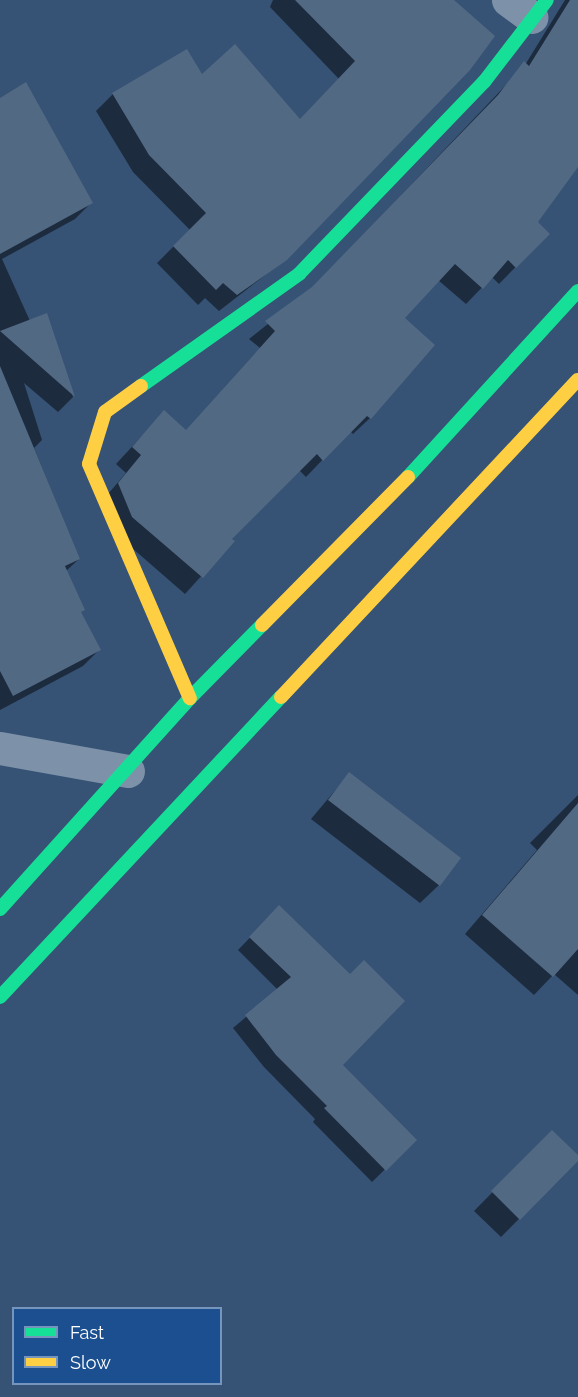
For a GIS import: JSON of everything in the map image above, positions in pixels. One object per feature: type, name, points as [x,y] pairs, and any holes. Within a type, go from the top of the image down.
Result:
[{"type":"main road","points":[[190,698],[89,464],[105,412],[299,274],[484,82],[529,6]]},
{"type":"main road","points":[[0,909],[128,771],[190,698],[447,437],[578,291]]},
{"type":"main road","points":[[0,997],[578,380]]},
{"type":"street","points":[[0,748],[128,771]]},
{"type":"building","points":[[295,0],[454,0],[495,36],[470,70],[287,260],[237,295],[223,283],[216,290],[173,246],[206,213],[149,155],[112,93],[187,49],[202,74],[235,44],[300,119],[355,61]]},
{"type":"building","points":[[570,0],[578,0],[578,167],[538,222],[550,234],[516,268],[508,260],[483,289],[455,264],[405,318],[435,345],[371,419],[367,416],[323,461],[317,454],[232,539],[235,541],[203,578],[132,517],[118,483],[141,455],[132,447],[164,410],[186,430],[275,331],[265,321],[312,287],[498,95],[524,61],[529,66]]},
{"type":"building","points":[[26,82],[93,203],[0,254],[0,98]]},
{"type":"building","points":[[47,313],[75,397],[0,331]]},
{"type":"building","points":[[0,366],[80,559],[65,566],[85,610],[81,612],[101,650],[13,696],[0,671]]},
{"type":"building","points":[[349,772],[461,858],[440,886],[328,800]]},
{"type":"building","points":[[578,803],[578,949],[553,977],[482,915]]},
{"type":"building","points":[[279,905],[350,974],[364,960],[405,1001],[343,1065],[417,1140],[386,1171],[324,1108],[327,1106],[276,1055],[245,1015],[291,977],[249,937]]},
{"type":"building","points":[[552,1130],[578,1155],[578,1161],[520,1220],[491,1191]]},
{"type":"traffic: fast","points":[[141,386],[299,274],[484,82],[547,0]]},
{"type":"traffic: fast","points":[[408,477],[578,291]]},
{"type":"traffic: fast","points":[[0,909],[190,698],[262,625]]},
{"type":"traffic: fast","points":[[0,997],[281,697]]},
{"type":"traffic: slow","points":[[281,697],[578,380]]},
{"type":"traffic: slow","points":[[141,386],[105,412],[89,464],[190,698]]},
{"type":"traffic: slow","points":[[262,625],[408,477]]}]
